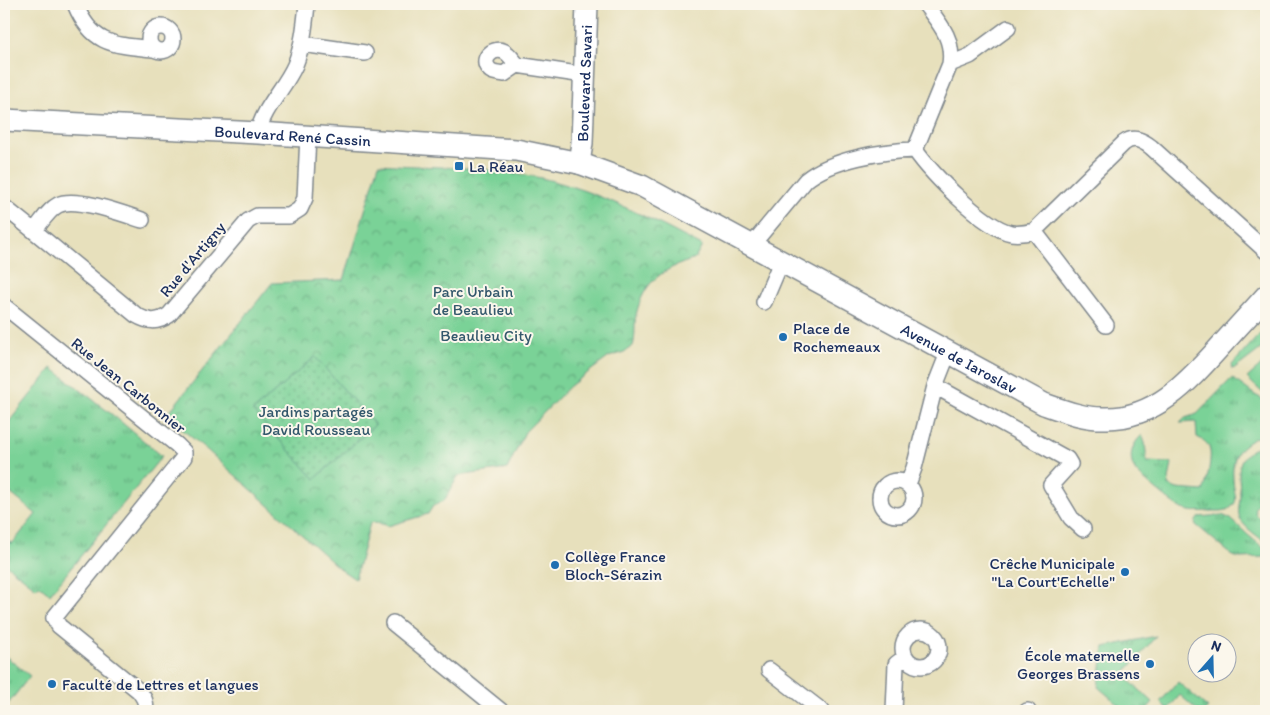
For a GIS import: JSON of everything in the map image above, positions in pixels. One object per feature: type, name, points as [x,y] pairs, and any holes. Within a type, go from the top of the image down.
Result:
[{"type":"street","points":[[75,4],[87,26],[102,39],[111,43],[153,49]]},
{"type":"street","points":[[258,133],[260,122],[295,66],[302,44],[307,4]]},
{"type":"street","name":"Boulevard Savari","points":[[579,163],[582,144],[587,4]]},
{"type":"street","points":[[915,150],[950,64],[951,51],[949,40],[942,27],[925,4]]},
{"type":"street","points":[[950,64],[970,56],[1008,28]]},
{"type":"street","points":[[302,44],[365,53]]},
{"type":"street","points":[[517,65],[584,75]]},
{"type":"street","name":"Boulevard René Cassin","points":[[4,121],[258,133],[516,150],[579,163]]},
{"type":"street","name":"Rue d'Artigny","points":[[4,207],[136,315],[149,321],[159,320],[169,314],[248,221],[257,216],[289,216],[300,208],[305,198],[308,136]]},
{"type":"street","points":[[915,150],[935,175],[979,215],[995,227],[1016,234],[1034,231],[1122,144],[1134,139],[1141,140],[1266,251]]},
{"type":"street","points":[[751,246],[806,180],[816,172],[830,166],[885,152],[915,150]]},
{"type":"street","name":"Avenue de Iaroslav","points":[[579,163],[642,186],[948,353],[1044,404],[1067,412],[1107,418],[1130,415],[1153,407],[1189,381],[1266,296]]},
{"type":"street","points":[[34,231],[52,209],[63,203],[97,206],[142,220]]},
{"type":"street","points":[[1034,231],[1106,325]]},
{"type":"street","points":[[764,302],[780,262]]},
{"type":"street","name":"Rue Jean Carbonnier","points":[[4,306],[181,449],[184,454],[180,462],[54,618],[59,626],[139,691],[145,698],[146,706],[144,711]]},
{"type":"street","points":[[908,484],[914,468],[935,386],[948,353]]},
{"type":"street","points":[[935,386],[1067,459],[1070,464],[1051,485],[1072,518],[1083,529]]},
{"type":"street","points":[[393,623],[501,711]]},
{"type":"street","points":[[894,711],[896,664],[905,657]]},
{"type":"street","points":[[769,670],[822,711]]},
{"type":"green space","name":"Parc Urbain de Beaulieu","points":[[379,164],[481,169],[541,178],[604,198],[702,246],[695,259],[664,272],[656,278],[644,293],[636,315],[633,346],[624,352],[609,357],[570,386],[525,432],[507,469],[458,476],[444,501],[433,506],[428,514],[388,526],[375,522],[370,523],[355,579],[340,569],[207,450],[166,416],[272,283],[344,280]]},
{"type":"green space","points":[[1266,327],[1266,345],[1236,368],[1231,369],[1232,365]]},
{"type":"green space","name":"Jardins partagés David Rousseau","points":[[315,357],[375,425],[315,479],[253,411]]},
{"type":"green space","points":[[1266,361],[1266,396],[1247,378]]},
{"type":"green space","points":[[52,368],[162,456],[50,594],[39,585],[36,588],[4,563],[4,538],[12,544],[36,514],[4,488],[4,428]]},
{"type":"green space","points":[[1232,378],[1266,401],[1266,433],[1247,443],[1237,454],[1233,469],[1236,499],[1232,507],[1221,511],[1182,509],[1137,473],[1131,458],[1133,448],[1142,435],[1147,462],[1172,463],[1168,485],[1177,489],[1203,491],[1209,469],[1209,447],[1197,437],[1196,422],[1180,423],[1185,418],[1197,414]]},
{"type":"green space","points":[[1266,442],[1266,493],[1263,490],[1256,498],[1260,502],[1254,509],[1256,511],[1255,514],[1260,518],[1262,517],[1266,523],[1266,543],[1240,519],[1239,468],[1243,457]]},
{"type":"green space","points":[[1222,515],[1231,519],[1266,550],[1266,557],[1240,558],[1233,556],[1195,524],[1199,517]]},
{"type":"green space","points":[[1156,636],[1123,675],[1153,702],[1145,711],[1140,711],[1135,707],[1130,711],[1126,711],[1098,687],[1104,647]]},
{"type":"green space","points":[[4,655],[30,676],[4,709]]},
{"type":"green space","points":[[1178,682],[1208,708],[1205,711],[1198,711],[1180,695],[1168,709],[1160,702]]},
{"type":"place","name":"La Réau","points":[[459,166]]},
{"type":"place","name":"Place de Rochemeaux","points":[[783,337]]},
{"type":"place","name":"Collège France Bloch-Sérazin","points":[[555,565]]},
{"type":"place","name":"Crêche Municipale \"La Court'Echelle\"","points":[[1125,572]]},
{"type":"place","name":"École maternelle Georges Brassens","points":[[1150,664]]},
{"type":"place","name":"Faculté de Lettres et langues","points":[[52,684]]},
{"type":"park label","name":"Beaulieu City","points":[[486,335]]}]
